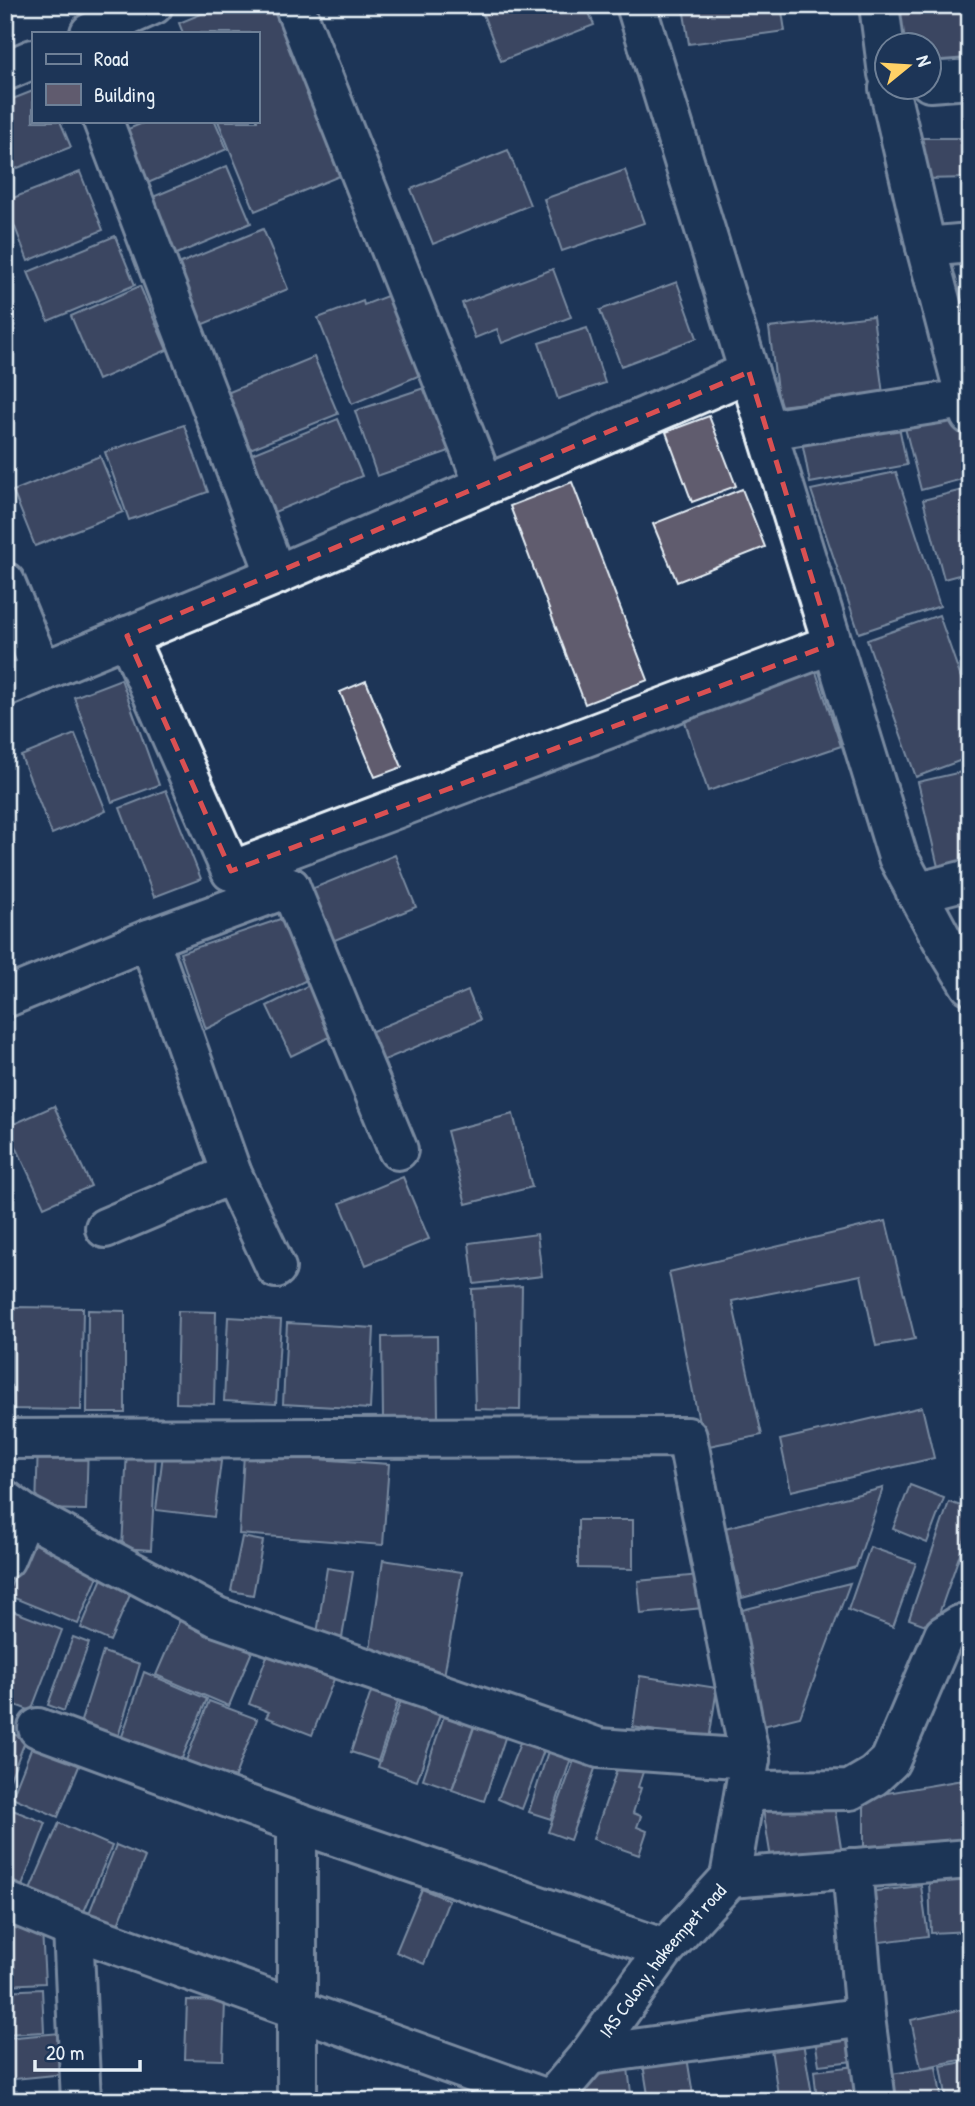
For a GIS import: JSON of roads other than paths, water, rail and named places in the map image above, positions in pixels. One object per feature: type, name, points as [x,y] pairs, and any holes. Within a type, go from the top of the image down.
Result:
[{"type":"street","points":[[92,32],[153,5]]},
{"type":"street","points":[[294,5],[484,484]]},
{"type":"street","points":[[636,5],[898,857],[970,985]]},
{"type":"street","points":[[879,5],[882,32]]},
{"type":"street","points":[[5,71],[32,59]]},
{"type":"street","points":[[944,81],[970,79]]},
{"type":"street","points":[[768,430],[968,404],[926,247],[893,102]]},
{"type":"street","points":[[103,122],[276,575]]},
{"type":"street","points":[[926,247],[970,243]]},
{"type":"street","points":[[5,687],[276,575],[749,372]]},
{"type":"street","points":[[5,582],[41,672]]},
{"type":"street","points":[[127,636],[231,871]]},
{"type":"street","points":[[231,871],[832,644]]},
{"type":"street","points":[[231,871],[290,887]]},
{"type":"street","points":[[916,893],[970,879]]},
{"type":"street","points":[[5,998],[149,939],[290,887]]},
{"type":"street","points":[[290,887],[398,1150]]},
{"type":"street","points":[[149,939],[232,1174],[276,1268]]},
{"type":"street","points":[[105,1228],[232,1174]]},
{"type":"street","points":[[5,1439],[687,1437],[748,1775],[730,1878]]},
{"type":"street","points":[[5,1559],[15,1507],[217,1617],[599,1748],[850,1790],[874,1776],[890,1761],[944,1635],[960,1625],[970,1625]]},
{"type":"street","points":[[38,1728],[297,1823],[665,1949]]},
{"type":"street","points":[[297,1823],[297,2101]]},
{"type":"street","name":"IAS Colony, hakeempet road","points":[[550,2100],[589,2055],[665,1949],[730,1878],[970,1859]]},
{"type":"street","points":[[852,1868],[865,2017],[876,2101]]},
{"type":"street","points":[[5,1901],[73,1929],[550,2100]]},
{"type":"street","points":[[73,1929],[81,2101]]},
{"type":"street","points":[[589,2055],[865,2017]]}]
